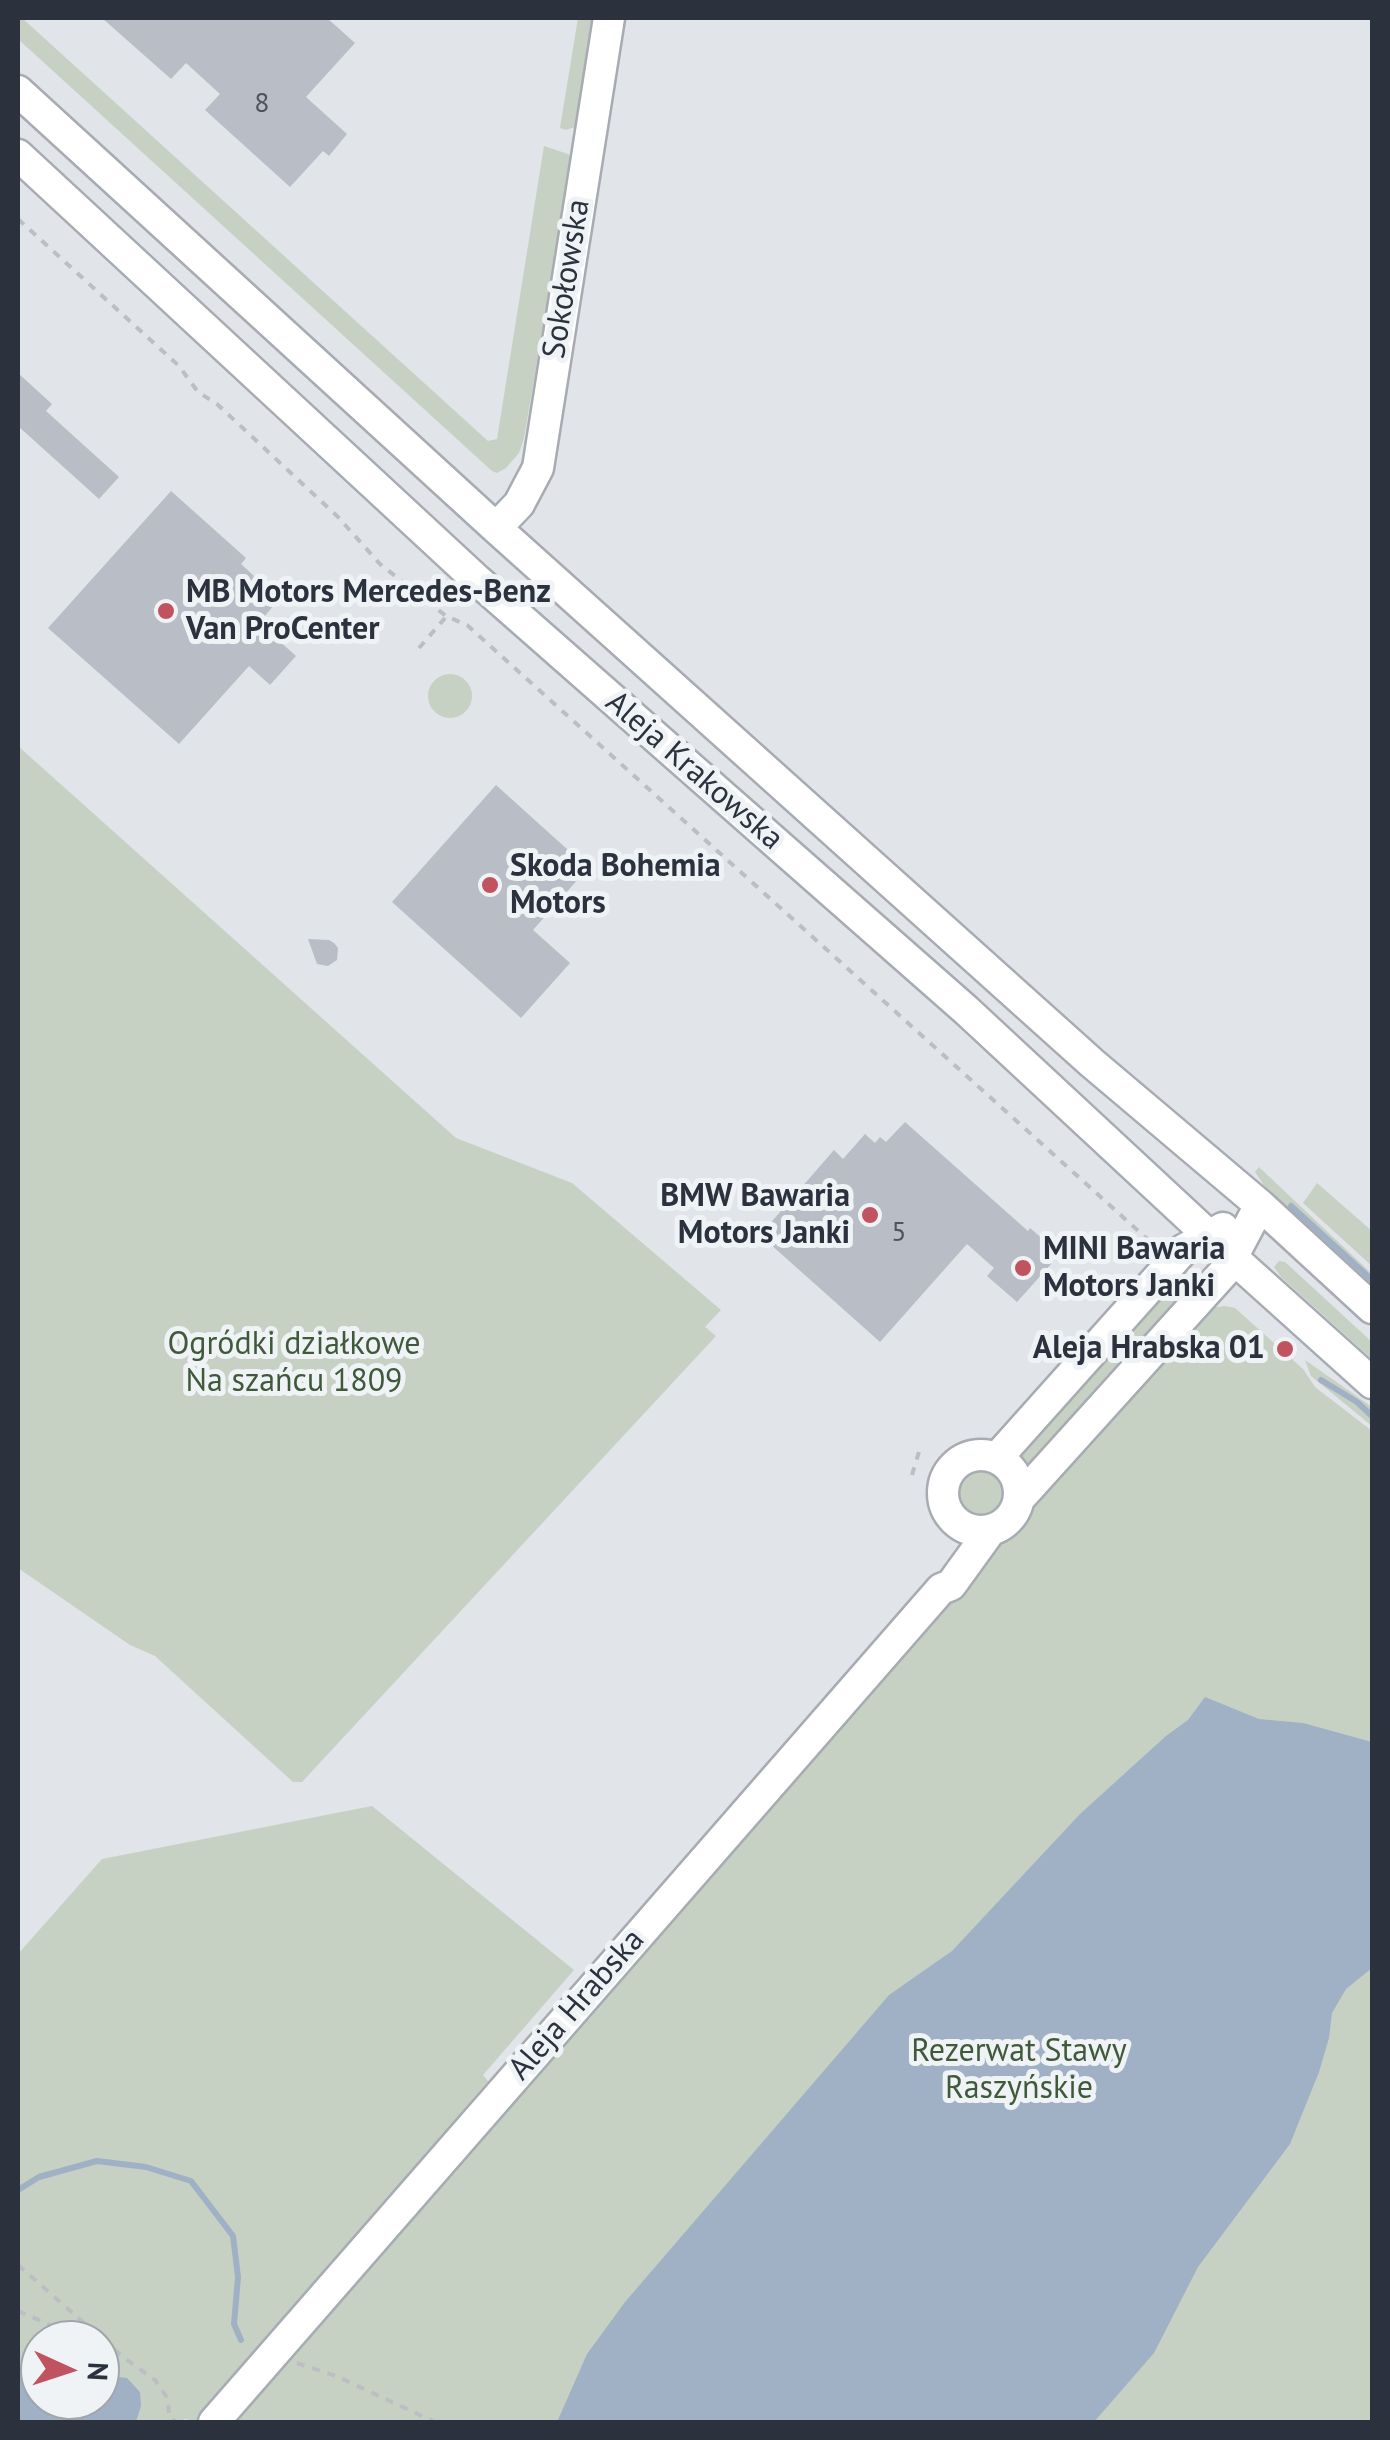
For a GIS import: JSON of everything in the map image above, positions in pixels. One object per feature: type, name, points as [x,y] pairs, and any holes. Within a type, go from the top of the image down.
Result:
[{"type":"main road","name":"Sokołowska","points":[[496,528],[519,504],[538,468],[608,18]]},
{"type":"main road","name":"Aleja Krakowska","points":[[18,91],[496,528],[1092,1063],[1260,1205],[1372,1308]]},
{"type":"main road","name":"Aleja Krakowska","points":[[18,156],[477,580],[966,1010],[1372,1383]]},
{"type":"main road","points":[[1160,1190],[1200,1198],[1223,1175]]},
{"type":"main road","points":[[996,1458],[1183,1250],[1260,1205]]},
{"type":"main road","points":[[1019,1499],[1014,1473],[996,1458],[969,1457],[952,1468],[943,1494],[953,1520],[970,1530],[990,1531],[1008,1521],[1019,1499],[1234,1260],[1260,1205]]},
{"type":"main road","name":"Aleja Hrabska","points":[[941,1589],[952,1551],[953,1520]]},
{"type":"main road","name":"Aleja Hrabska","points":[[214,2422],[941,1589],[958,1578],[990,1531]]},
{"type":"path","points":[[18,219],[179,366],[198,392],[217,404],[338,516],[380,564],[446,616],[467,625],[1162,1252]]},
{"type":"path","points":[[419,648],[446,616]]},
{"type":"path","points":[[912,1475],[921,1445]]},
{"type":"path","points":[[18,2264],[123,2357],[155,2380],[168,2400],[166,2420],[176,2422]]},
{"type":"path","points":[[274,2354],[336,2376],[435,2422]]},
{"type":"green space","points":[[18,18],[488,441],[497,439],[544,146],[568,154],[572,158],[524,438],[519,453],[506,468],[497,473],[492,471],[18,39]]},
{"type":"green space","points":[[578,18],[596,18],[578,126],[566,130],[560,128]]},
{"type":"green space","points":[[450,674],[465,681],[472,696],[465,711],[450,718],[435,711],[428,696],[435,681]]},
{"type":"green space","name":"Ogródki działkowe Na szańcu 1809","points":[[18,746],[456,1138],[572,1183],[721,1310],[705,1327],[716,1336],[302,1782],[293,1782],[155,1656],[130,1645],[18,1568]]},
{"type":"green space","points":[[1259,1167],[1372,1274],[1372,1286],[1268,1191],[1255,1172]]},
{"type":"green space","points":[[1317,1183],[1372,1231],[1372,1266],[1303,1203]]},
{"type":"green space","points":[[1279,1261],[1285,1262],[1372,1342],[1372,1359],[1281,1277],[1274,1267]]},
{"type":"green space","points":[[1178,1271],[1196,1286],[1024,1480],[1011,1459]]},
{"type":"green space","name":"Rezerwat Stawy Raszyńskie","points":[[1211,1308],[1235,1308],[1303,1369],[1315,1387],[1372,1431],[1372,2422],[230,2422],[1118,1407]]},
{"type":"green space","points":[[1305,1360],[1372,1407],[1372,1426],[1311,1376]]},
{"type":"green space","points":[[982,1468],[999,1475],[1006,1492],[999,1509],[982,1516],[965,1509],[958,1492],[965,1475]]},
{"type":"green space","points":[[372,1806],[574,1970],[483,2075],[488,2081],[200,2422],[18,2422],[18,1954],[102,1859]]},
{"type":"water","points":[[1205,1697],[1259,1719],[1303,1723],[1372,1742],[1372,1968],[1346,1989],[1332,2013],[1319,2072],[1290,2144],[1198,2267],[1154,2353],[1094,2422],[557,2422],[587,2354],[625,2302],[889,1995],[952,1951],[1080,1814],[1188,1720]]},
{"type":"water","points":[[18,2367],[20,2420],[120,2420],[120,2377],[127,2378],[140,2392],[136,2422],[18,2422]]},
{"type":"building","points":[[102,18],[327,18],[355,43],[306,97],[347,134],[329,156],[323,151],[290,187],[205,110],[220,94],[186,63],[171,79]]},
{"type":"building","points":[[18,373],[52,404],[46,411],[119,477],[99,499],[18,426]]},
{"type":"building","name":"MB Motors Mercedes-Benz Van ProCenter","points":[[171,491],[246,558],[241,564],[279,599],[259,623],[296,656],[270,685],[249,666],[179,744],[48,628]]},
{"type":"building","name":"Skoda Bohemia Motors","points":[[496,785],[588,868],[533,930],[570,963],[521,1018],[392,902]]},
{"type":"building","points":[[308,939],[334,943],[338,948],[337,960],[328,966],[317,964]]},
{"type":"building","points":[[905,1122],[1028,1231],[1030,1228],[1060,1254],[1017,1302],[987,1276],[994,1268],[967,1244],[880,1342],[760,1235],[834,1150],[843,1159],[865,1134],[875,1143],[880,1137],[886,1142]]},
{"type":"waterway","points":[[1291,1206],[1372,1280]]},
{"type":"waterway","points":[[1321,1380],[1372,1416]]},
{"type":"waterway","points":[[18,2190],[39,2177],[97,2161],[146,2167],[191,2181],[233,2236],[238,2277],[234,2324],[241,2340]]},
{"type":"place","name":"MB Motors Mercedes-Benz Van ProCenter","points":[[166,611]]},
{"type":"place","name":"Skoda Bohemia Motors","points":[[490,885]]},
{"type":"place","name":"BMW Bawaria Motors Janki","points":[[870,1215]]},
{"type":"place","name":"MINI Bawaria Motors Janki","points":[[1023,1268]]},
{"type":"place","name":"Aleja Hrabska 01","points":[[1285,1349]]}]
